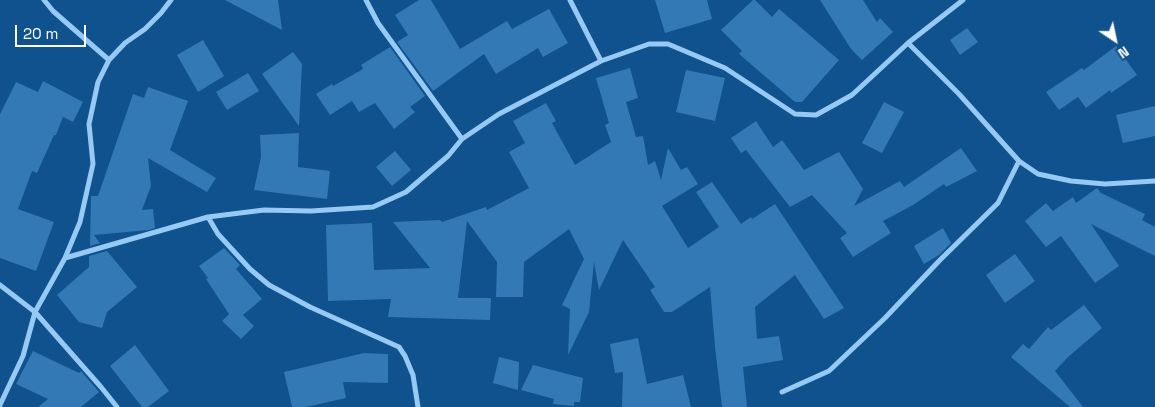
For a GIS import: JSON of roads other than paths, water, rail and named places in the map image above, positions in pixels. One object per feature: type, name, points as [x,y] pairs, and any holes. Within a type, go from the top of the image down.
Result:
[{"type":"street","points":[[44,0],[53,12],[109,60]]},
{"type":"street","points":[[0,405],[22,356],[35,312],[65,258],[80,222],[93,164],[89,124],[98,82],[109,60],[125,43],[145,29],[171,0]]},
{"type":"street","points":[[366,0],[378,23],[462,139]]},
{"type":"street","points":[[570,0],[601,61]]},
{"type":"street","points":[[65,258],[208,217],[264,210],[373,207],[406,192],[448,156],[462,139],[499,114],[601,61],[649,44],[668,44],[725,68],[795,114],[816,115],[852,95],[908,43],[963,0]]},
{"type":"street","points":[[908,43],[959,94],[1019,161],[1038,174],[1105,184],[1155,181]]},
{"type":"street","points":[[782,392],[829,371],[885,318],[998,203],[1019,161]]},
{"type":"street","points":[[208,217],[218,234],[250,270],[269,285],[310,307],[399,347],[413,375],[418,407]]},
{"type":"street","points":[[0,285],[35,312],[101,387],[116,407]]}]
